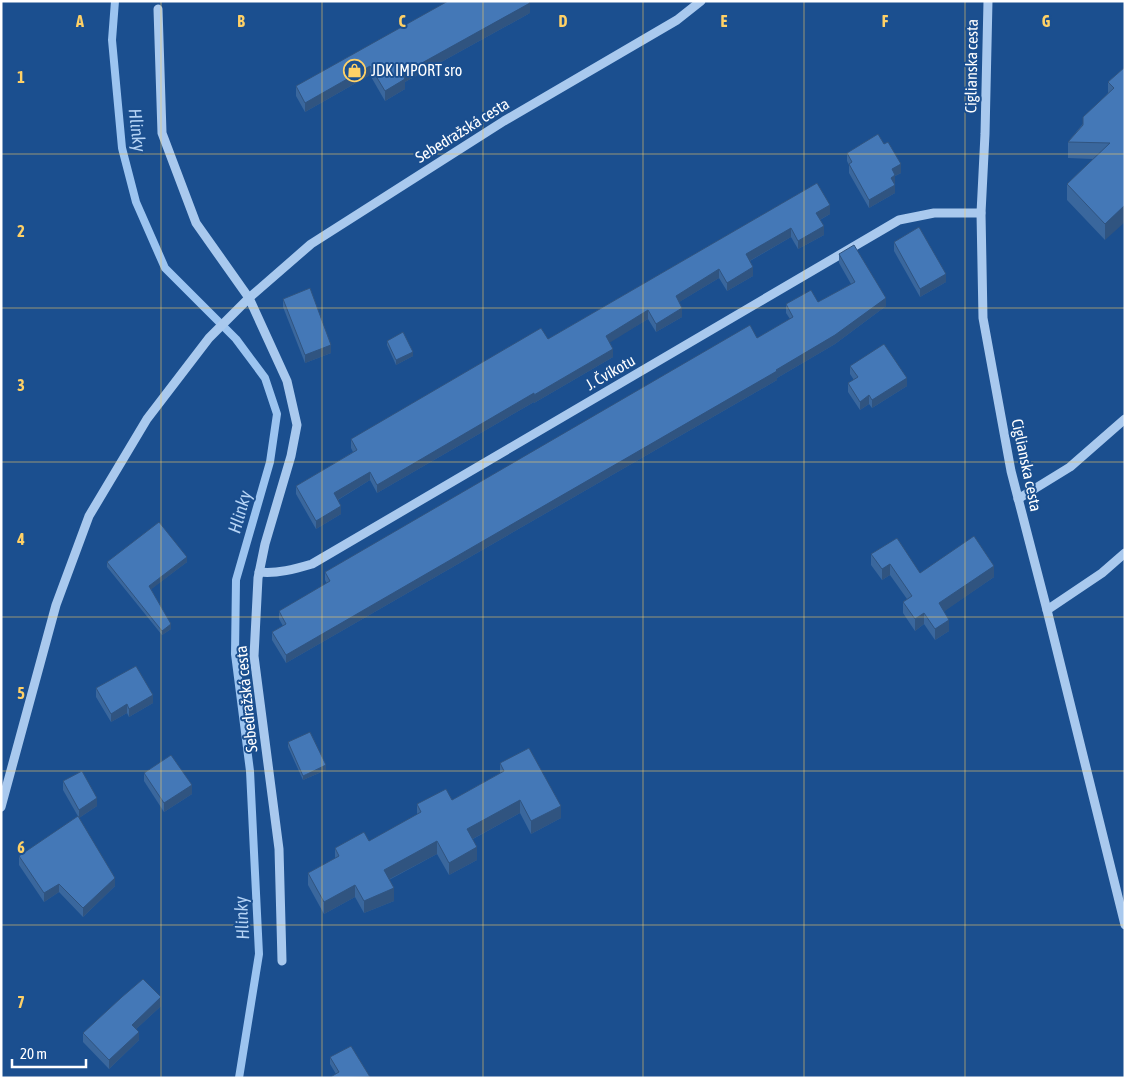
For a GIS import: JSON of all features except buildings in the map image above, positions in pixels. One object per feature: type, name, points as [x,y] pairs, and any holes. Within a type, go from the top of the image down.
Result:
[{"type":"street","name":"Sebedražská cesta","points":[[1,807],[56,605],[89,516],[147,419],[209,338],[249,298],[311,244],[504,121],[677,20],[701,1]]},
{"type":"street","name":"Ciglianska cesta","points":[[988,1],[981,213],[983,318],[1011,470],[1125,925]]},
{"type":"street","points":[[158,9],[162,133],[196,223],[249,298]]},
{"type":"street","name":"J. Čvíkotu","points":[[259,572],[294,570],[312,564],[899,220],[934,213],[981,213]]},
{"type":"street","name":"Sebedražská cesta","points":[[249,298],[287,381],[297,424],[291,456],[265,544],[259,572],[254,656],[279,849],[282,961]]},
{"type":"street","points":[[1018,498],[1070,467],[1125,419]]},
{"type":"street","points":[[1047,610],[1102,573],[1125,553]]},
{"type":"waterway","name":"Hlinky","points":[[115,1],[112,40],[122,148],[136,202],[165,268],[236,339],[265,378],[277,414],[270,462],[236,580],[235,654],[250,771],[259,954],[239,1078]]},
{"type":"place","name":"JDK IMPORT sro","points":[[355,70]]}]
